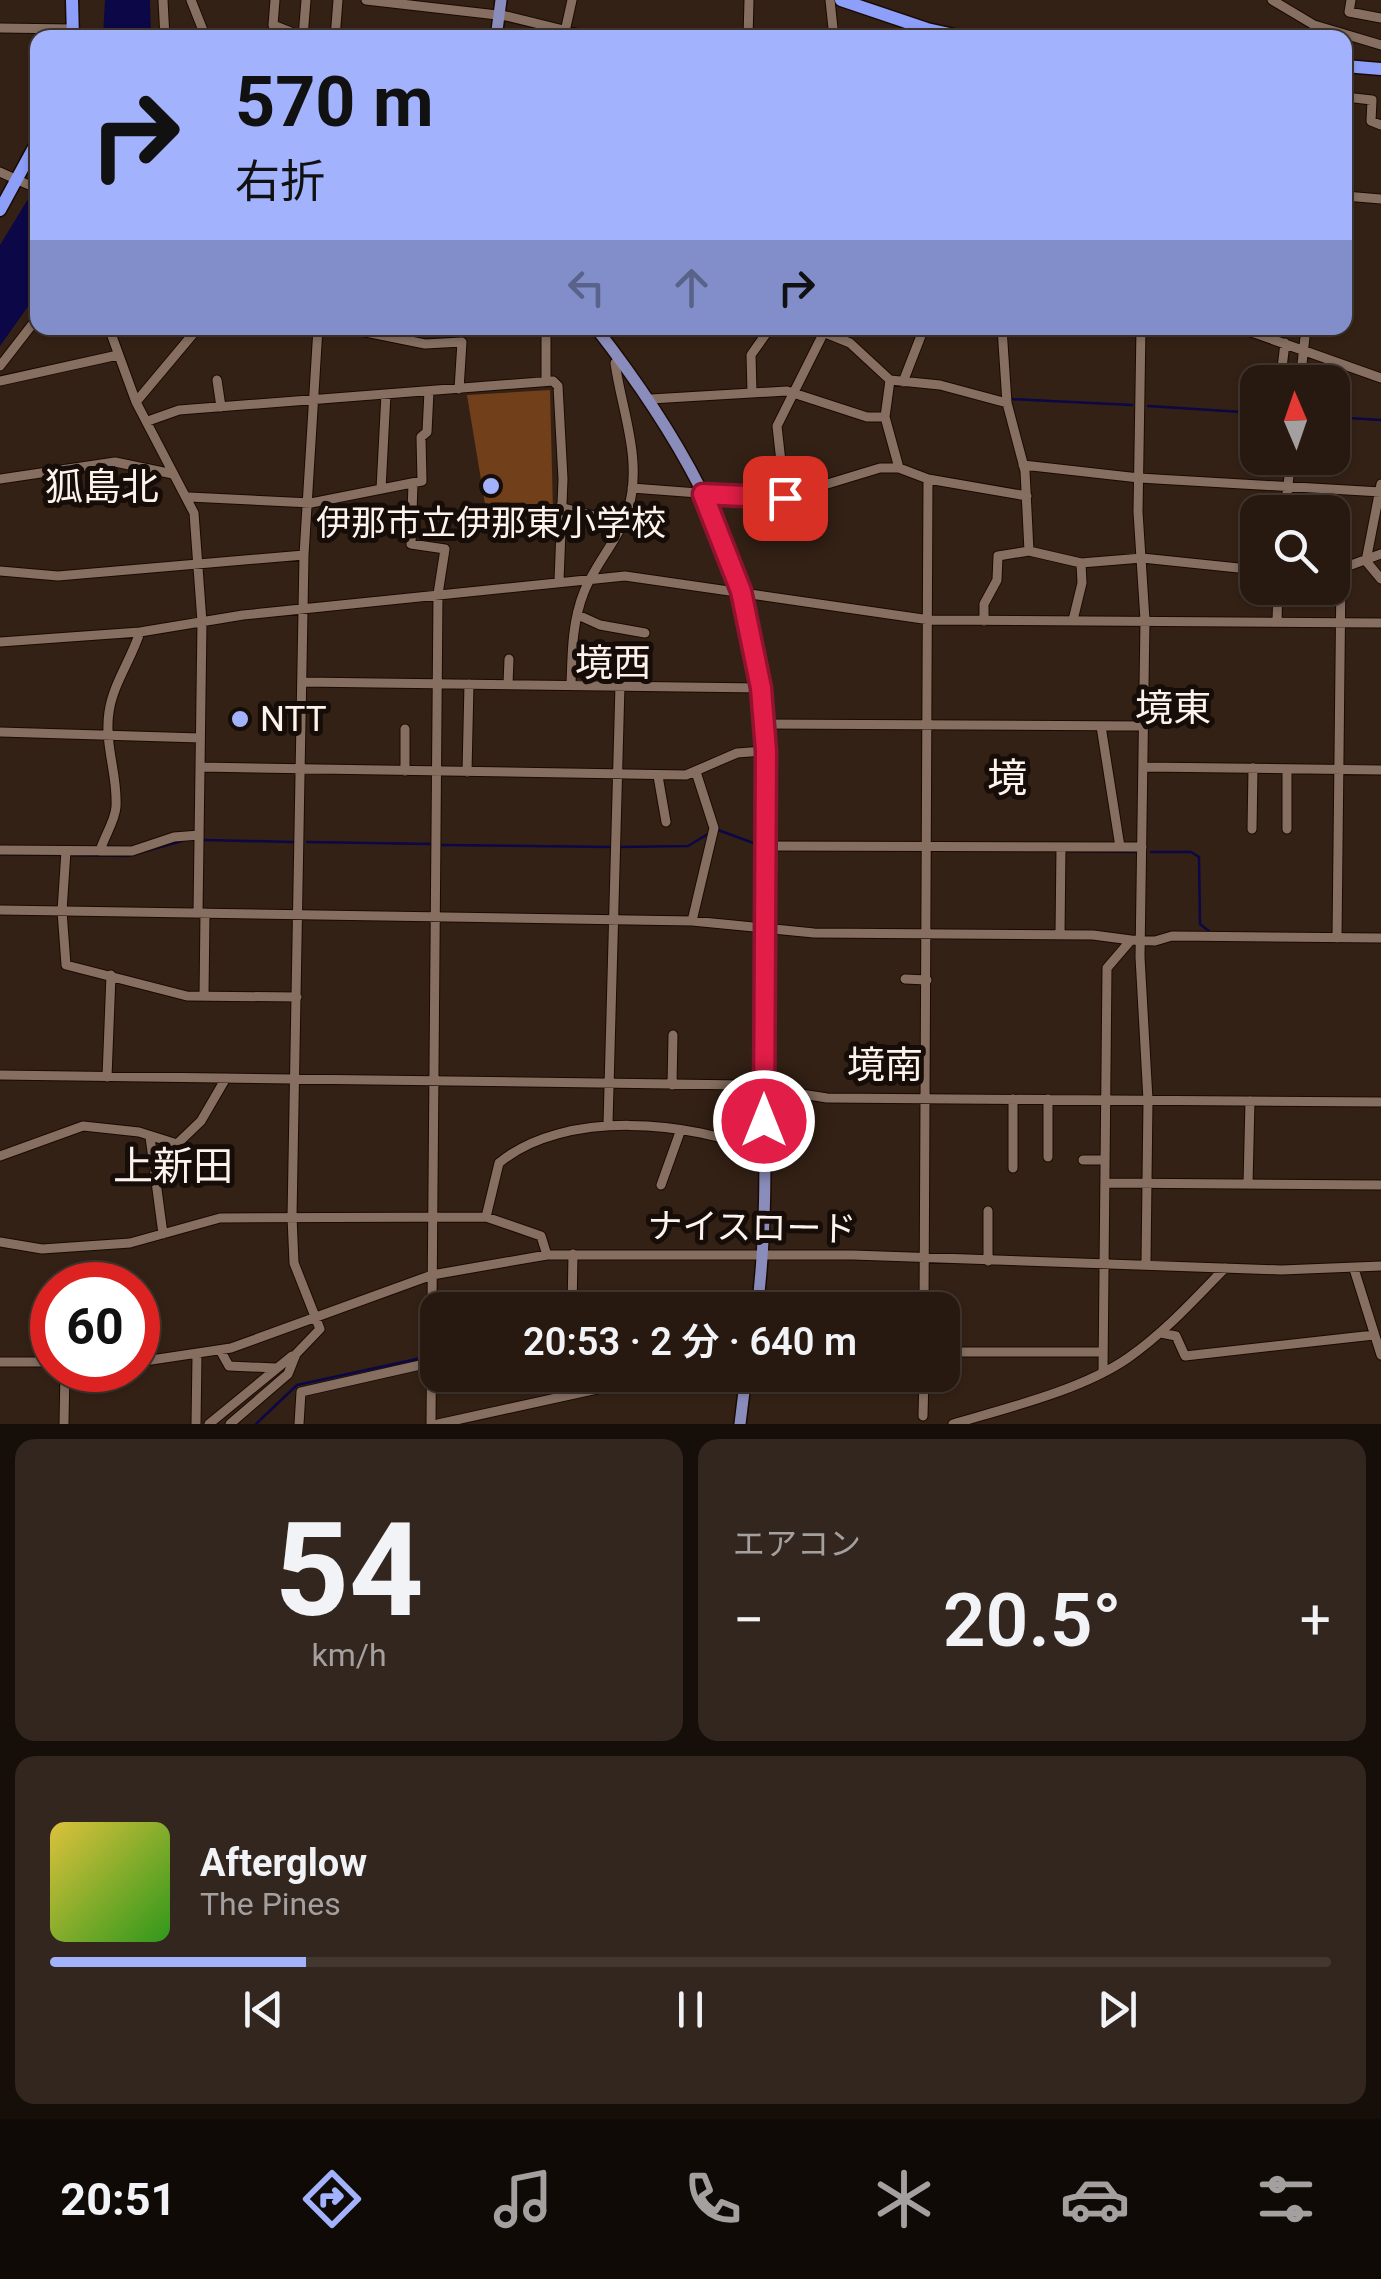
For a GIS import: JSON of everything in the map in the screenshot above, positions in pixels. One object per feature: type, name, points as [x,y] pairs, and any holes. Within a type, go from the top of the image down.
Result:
[{"type":"highway","points":[[72,0],[73,30]]},
{"type":"highway","points":[[841,0],[919,30]]},
{"type":"highway","points":[[1352,67],[1381,69]]},
{"type":"highway","points":[[0,210],[30,158]]},
{"type":"main road","points":[[497,30],[501,0]]},
{"type":"main road","points":[[602,335],[651,399],[703,494],[741,591],[761,688],[766,751],[764,1152],[759,1292]]},
{"type":"main road","points":[[740,1424],[744,1392]]},
{"type":"street","points":[[163,0],[165,30]]},
{"type":"street","points":[[190,0],[203,30]]},
{"type":"street","points":[[276,0],[273,26],[278,30]]},
{"type":"street","points":[[304,30],[306,0]]},
{"type":"street","points":[[336,30],[338,0]]},
{"type":"street","points":[[366,0],[498,16],[547,30]]},
{"type":"street","points":[[565,30],[572,0]]},
{"type":"street","points":[[748,30],[749,0]]},
{"type":"street","points":[[830,0],[833,30]]},
{"type":"street","points":[[1272,0],[1314,25],[1331,30]]},
{"type":"street","points":[[1351,0],[1350,12],[1381,18]]},
{"type":"street","points":[[0,28],[30,30]]},
{"type":"street","points":[[1352,36],[1381,45]]},
{"type":"street","points":[[1352,99],[1372,100],[1371,121],[1381,124]]},
{"type":"street","points":[[0,172],[30,185]]},
{"type":"street","points":[[1352,197],[1381,199]]},
{"type":"street","points":[[0,366],[30,327]]},
{"type":"street","points":[[111,335],[136,402],[189,497],[198,560],[202,622],[199,838],[204,996]]},
{"type":"street","points":[[136,402],[192,335]]},
{"type":"street","points":[[209,1424],[296,1354],[320,1329],[294,1262],[292,1217],[304,555],[318,335]]},
{"type":"street","points":[[381,335],[425,344],[462,342],[459,388]]},
{"type":"street","points":[[546,335],[546,380]]},
{"type":"street","points":[[752,392],[751,354],[764,335]]},
{"type":"street","points":[[785,498],[777,426],[822,335]]},
{"type":"street","points":[[832,335],[850,342],[890,380],[904,379],[1006,399]]},
{"type":"street","points":[[904,379],[921,335]]},
{"type":"street","points":[[1002,335],[1006,399],[1027,496],[1029,551]]},
{"type":"street","points":[[1142,335],[1138,478],[1145,620],[1144,767],[1136,940],[1148,1100],[1146,1262]]},
{"type":"street","points":[[1261,335],[1381,378]]},
{"type":"street","points":[[1302,365],[1305,335]]},
{"type":"street","points":[[1283,365],[1286,343]]},
{"type":"street","points":[[0,382],[118,355]]},
{"type":"street","points":[[571,684],[572,636],[584,590],[621,523],[632,488],[631,433],[615,364],[621,360]]},
{"type":"street","points":[[218,380],[221,407]]},
{"type":"street","points":[[148,421],[179,410],[546,380],[558,386],[563,479],[559,581]]},
{"type":"street","points":[[890,380],[885,418],[899,468]]},
{"type":"street","points":[[189,497],[307,502],[422,481],[421,437],[427,432],[429,391]]},
{"type":"street","points":[[651,399],[792,393],[867,417],[885,418]]},
{"type":"street","points":[[381,489],[386,394]]},
{"type":"street","points":[[0,479],[115,462],[173,474]]},
{"type":"street","points":[[1023,465],[1138,478],[1380,489],[1366,561]]},
{"type":"street","points":[[632,488],[785,498],[866,471],[899,468],[928,479],[1027,496]]},
{"type":"street","points":[[1287,495],[1289,475]]},
{"type":"street","points":[[924,1292],[930,724],[928,479]]},
{"type":"street","points":[[414,482],[412,544],[445,549],[438,594],[430,1216],[432,1292]]},
{"type":"street","points":[[560,507],[621,523]]},
{"type":"street","points":[[984,621],[984,604],[997,580],[998,556],[1029,551],[1081,563],[1142,558],[1240,568]]},
{"type":"street","points":[[1350,567],[1381,554]]},
{"type":"street","points":[[0,571],[58,576],[198,560],[304,555]]},
{"type":"street","points":[[1366,561],[1381,579]]},
{"type":"street","points":[[1073,620],[1082,583],[1081,563]]},
{"type":"street","points":[[0,642],[140,632],[303,609],[625,576],[930,620],[1381,623]]},
{"type":"street","points":[[1276,621],[1277,605]]},
{"type":"street","points":[[1338,935],[1339,605]]},
{"type":"street","points":[[578,615],[600,625],[645,632]]},
{"type":"street","points":[[100,851],[116,809],[106,734],[114,688],[129,665],[140,632]]},
{"type":"street","points":[[508,684],[509,659]]},
{"type":"street","points":[[302,682],[761,688]]},
{"type":"street","points":[[467,772],[469,684]]},
{"type":"street","points":[[608,1124],[620,685]]},
{"type":"street","points":[[764,724],[1144,726]]},
{"type":"street","points":[[1101,726],[1120,847]]},
{"type":"street","points":[[404,729],[405,771]]},
{"type":"street","points":[[0,732],[200,738]]},
{"type":"street","points":[[200,767],[658,776],[696,772],[737,753],[766,751]]},
{"type":"street","points":[[1144,767],[1381,770]]},
{"type":"street","points":[[1252,829],[1254,768]]},
{"type":"street","points":[[1287,769],[1287,829]]},
{"type":"street","points":[[692,921],[714,829],[696,772]]},
{"type":"street","points":[[658,776],[666,822]]},
{"type":"street","points":[[0,850],[66,854],[139,850],[174,837],[199,838]]},
{"type":"street","points":[[765,846],[1061,850],[1142,847]]},
{"type":"street","points":[[1060,934],[1061,850]]},
{"type":"street","points":[[66,854],[62,911],[66,965],[187,996],[297,997]]},
{"type":"street","points":[[0,910],[692,921],[1136,940],[1172,936],[1381,938]]},
{"type":"street","points":[[1103,1372],[1107,968],[1136,940]]},
{"type":"street","points":[[107,1077],[111,975]]},
{"type":"street","points":[[905,980],[927,980]]},
{"type":"street","points":[[672,1086],[673,1036]]},
{"type":"street","points":[[0,1076],[672,1086],[763,1089],[828,1098],[1381,1102]]},
{"type":"street","points":[[0,1156],[70,1127],[177,1144],[201,1121],[226,1078]]},
{"type":"street","points":[[1013,1099],[1013,1168]]},
{"type":"street","points":[[1048,1099],[1048,1158]]},
{"type":"street","points":[[1248,1184],[1250,1101]]},
{"type":"street","points":[[486,1218],[499,1162],[561,1133],[608,1124],[749,1144],[764,1152]]},
{"type":"street","points":[[661,1185],[680,1132]]},
{"type":"street","points":[[150,1137],[163,1234]]},
{"type":"street","points":[[1083,1160],[1105,1160]]},
{"type":"street","points":[[1105,1183],[1381,1185]]},
{"type":"street","points":[[988,1211],[988,1261]]},
{"type":"street","points":[[0,1242],[42,1249],[130,1242],[220,1218],[430,1216],[486,1218],[541,1236],[548,1255]]},
{"type":"street","points":[[572,1292],[573,1254]]},
{"type":"street","name":"ナイスロード","points":[[160,1360],[220,1350],[432,1275],[548,1255],[762,1254],[923,1261],[1146,1262],[1225,1268],[1381,1266]]},
{"type":"street","points":[[953,1424],[1103,1372],[1161,1333],[1225,1268]]},
{"type":"street","points":[[1354,1268],[1381,1355]]},
{"type":"street","points":[[1161,1333],[1176,1336],[1185,1356],[1374,1335]]},
{"type":"street","points":[[220,1350],[229,1366],[276,1368]]},
{"type":"street","points":[[960,1352],[1102,1352]]},
{"type":"street","points":[[230,1424],[288,1374],[296,1354]]},
{"type":"street","points":[[196,1424],[197,1356]]},
{"type":"street","points":[[0,1362],[30,1362]]},
{"type":"street","points":[[299,1424],[301,1392],[420,1365]]},
{"type":"street","points":[[64,1424],[65,1392]]},
{"type":"street","points":[[434,1392],[434,1424],[582,1392]]},
{"type":"street","points":[[923,1416],[924,1392]]},
{"type":"shaded area","points":[[105,0],[150,0],[151,30],[103,30]]},
{"type":"shaded area","points":[[28,199],[30,304],[0,346],[0,245]]},
{"type":"shaded area","points":[[550,390],[553,511],[542,521],[489,528],[467,395]]},
{"type":"waterway","points":[[1009,399],[1132,405]]},
{"type":"waterway","points":[[1148,406],[1240,412]]},
{"type":"waterway","points":[[1350,418],[1381,420]]},
{"type":"waterway","points":[[718,830],[759,845]]},
{"type":"waterway","points":[[619,847],[688,846],[708,834]]},
{"type":"waterway","points":[[204,840],[293,842]]},
{"type":"waterway","points":[[0,854],[128,856],[182,841]]},
{"type":"waterway","points":[[307,842],[431,844]]},
{"type":"waterway","points":[[439,845],[611,847]]},
{"type":"waterway","points":[[1067,851],[1135,852]]},
{"type":"waterway","points":[[1151,852],[1191,852],[1199,857],[1200,924],[1210,932]]},
{"type":"waterway","points":[[256,1424],[297,1385],[420,1358]]},
{"type":"place","name":"伊那市立伊那東小学校","points":[[491,486]]},
{"type":"place","name":"NTT","points":[[240,719]]},
{"type":"district","name":"狐島北","points":[[102,487]]},
{"type":"district","name":"境西","points":[[613,663]]},
{"type":"district","name":"境東","points":[[1173,708]]},
{"type":"district","name":"境","points":[[1007,778]]},
{"type":"district","name":"境南","points":[[885,1065]]},
{"type":"district","name":"上新田","points":[[173,1166]]},
{"type":"route","points":[[764,1121],[766,751],[759,665],[741,591],[703,494],[785,498]]}]
